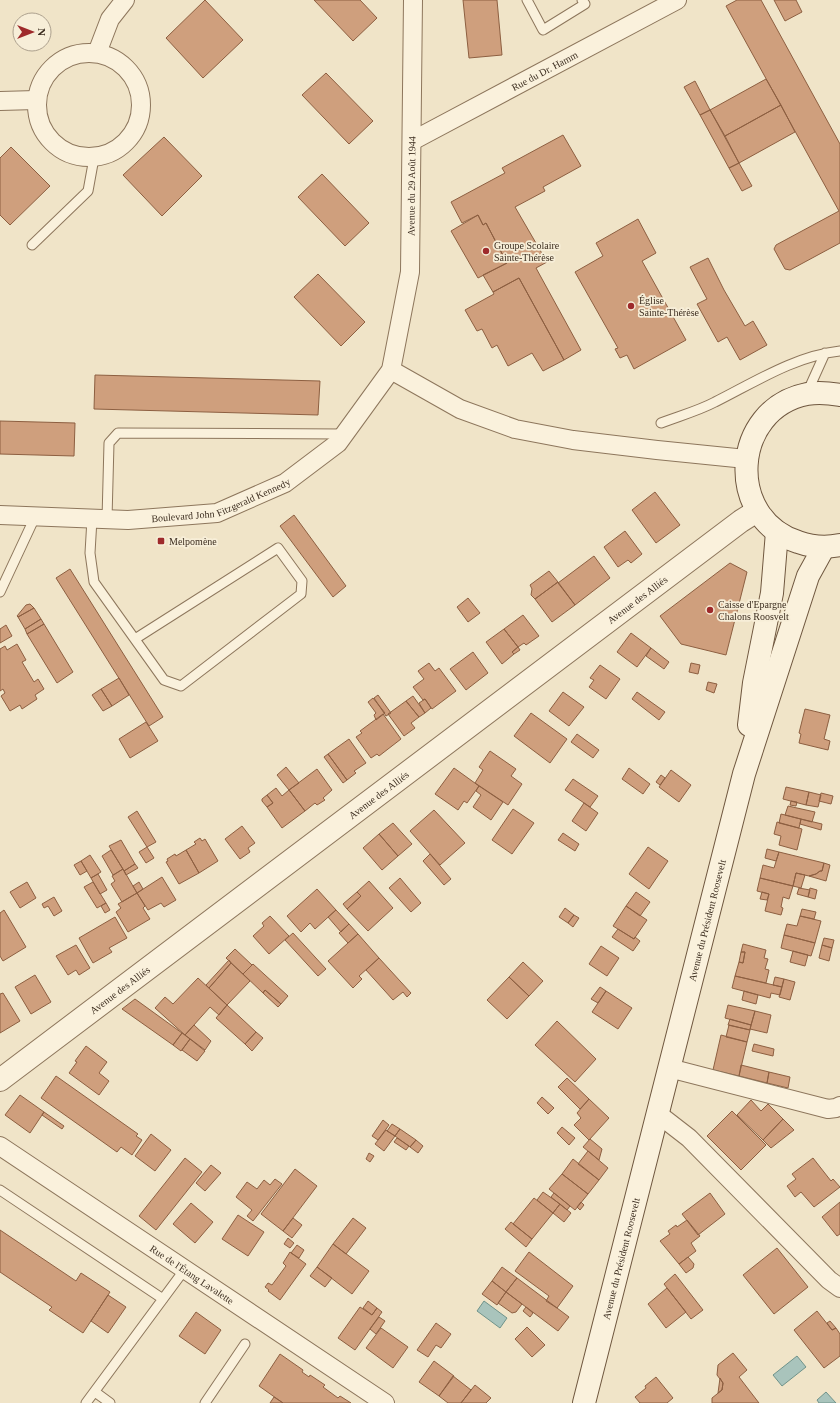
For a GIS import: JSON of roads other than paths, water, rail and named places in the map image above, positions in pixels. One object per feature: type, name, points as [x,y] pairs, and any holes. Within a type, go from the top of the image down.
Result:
[{"type":"main road","points":[[832,546],[807,545],[797,542],[777,532],[766,522],[757,511],[748,490],[746,458],[751,440],[760,424],[773,410],[789,400],[806,394],[824,393],[840,395]]},
{"type":"main road","name":"Avenue des Alliés","points":[[0,1080],[741,521],[757,511]]},
{"type":"main road","name":"Avenue du Président Roosevelt","points":[[744,774],[754,683],[772,593],[777,532]]},
{"type":"main road","name":"Avenue du Président Roosevelt","points":[[584,1403],[744,774],[808,576],[832,546]]},
{"type":"street","points":[[97,53],[110,19],[125,0]]},
{"type":"street","name":"Avenue du 29 Août 1944","points":[[391,370],[410,272],[413,0]]},
{"type":"street","name":"Rue du Dr. Hamm","points":[[412,141],[677,0]]},
{"type":"street","points":[[97,53],[124,66],[140,92],[139,122],[122,147],[94,158],[64,152],[42,130],[36,100],[46,74],[69,57],[97,53]]},
{"type":"street","points":[[0,101],[36,100]]},
{"type":"street","points":[[391,370],[460,409],[515,430],[573,440],[746,458]]},
{"type":"street","name":"Boulevard John Fitzgerald Kennedy","points":[[0,515],[128,520],[217,513],[285,483],[338,443],[391,370]]},
{"type":"street","points":[[669,1068],[828,1109],[840,1106]]},
{"type":"street","points":[[658,1114],[689,1138],[829,1280],[840,1288]]},
{"type":"street","name":"Rue de l'Étang Lavalette","points":[[0,1146],[385,1403]]},
{"type":"lane","points":[[527,0],[543,30],[585,4],[582,0]]},
{"type":"lane","points":[[32,245],[88,191],[94,158]]},
{"type":"lane","points":[[661,423],[714,403],[770,373],[825,353],[840,352]]},
{"type":"lane","points":[[806,394],[825,353]]},
{"type":"lane","points":[[135,639],[278,548],[302,581],[301,594],[181,686],[164,680],[94,582],[90,553],[99,519],[109,443],[118,433],[344,434]]},
{"type":"lane","points":[[0,592],[35,517]]},
{"type":"lane","points":[[0,1190],[163,1299]]},
{"type":"lane","points":[[86,1403],[185,1269]]},
{"type":"lane","points":[[205,1403],[245,1344]]},
{"type":"lane","points":[[95,1392],[110,1403]]},
{"type":"water","points":[[484,1301],[507,1318],[500,1328],[477,1311]]},
{"type":"water","points":[[797,1356],[806,1367],[782,1386],[773,1375]]},
{"type":"water","points":[[826,1392],[836,1403],[819,1403],[817,1400]]},
{"type":"place","name":"Groupe Scolaire Sainte-Thérèse","points":[[486,251]]},
{"type":"place","name":"Église Sainte-Thérèse","points":[[631,306]]},
{"type":"place","name":"Melpomène","points":[[161,541]]},
{"type":"place","name":"Caisse d'Epargne Chalons Roosvelt","points":[[710,610]]}]
